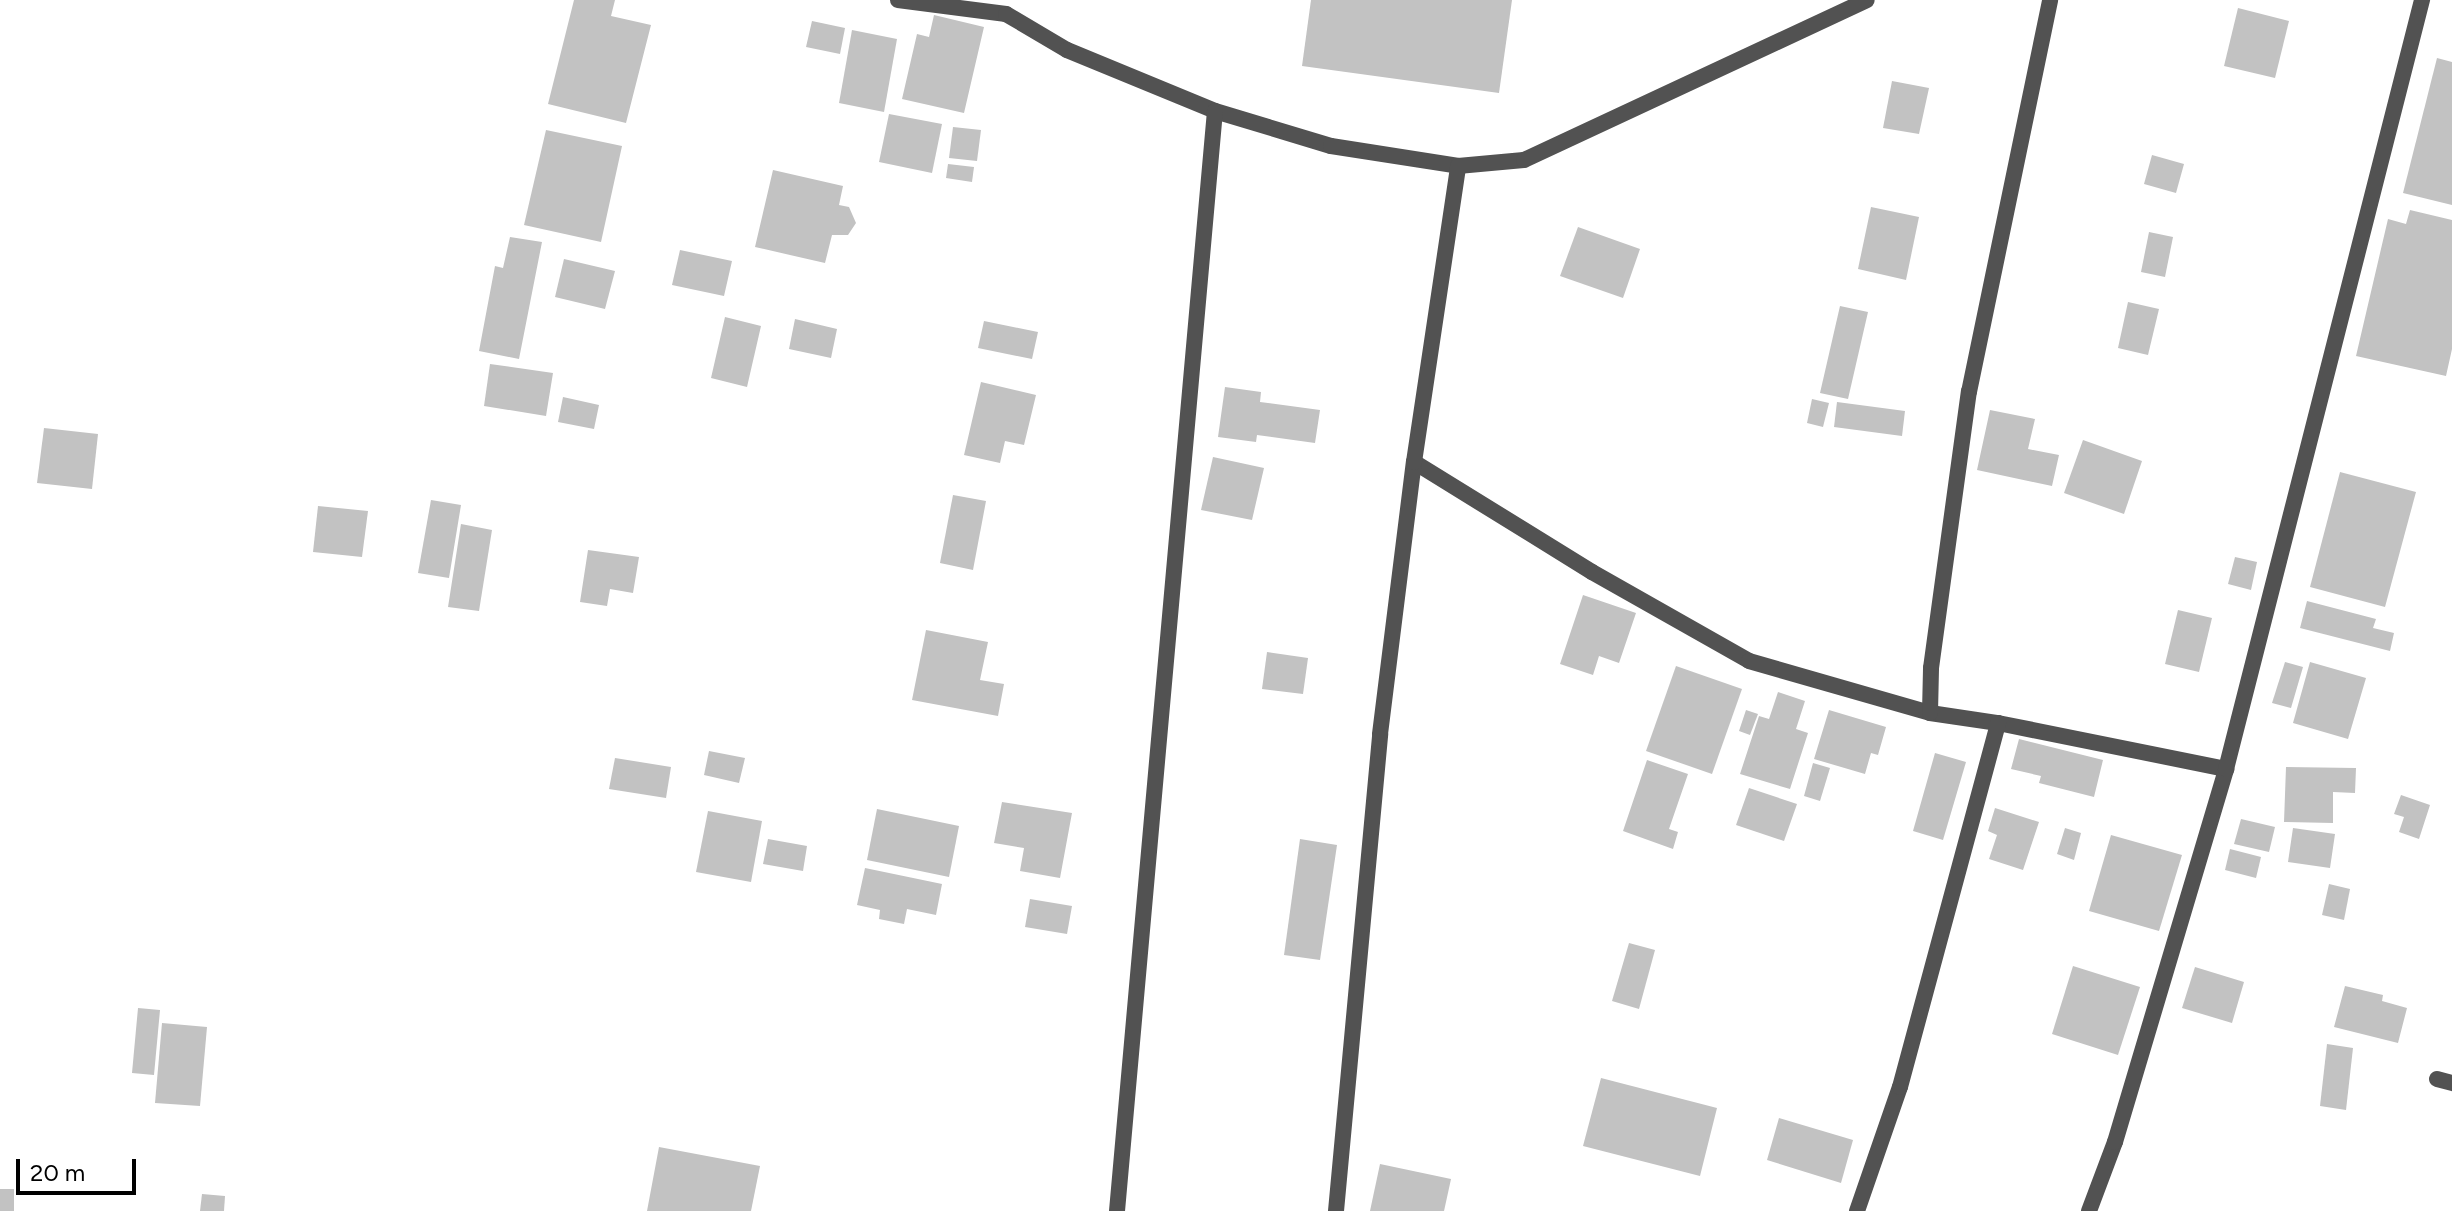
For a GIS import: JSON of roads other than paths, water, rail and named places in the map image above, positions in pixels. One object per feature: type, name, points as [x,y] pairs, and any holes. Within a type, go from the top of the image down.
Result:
[{"type":"street","points":[[898,0],[1006,14],[1067,50],[1215,111],[1331,146],[1458,166],[1524,160],[1867,0]]},
{"type":"street","points":[[1930,713],[1931,668],[1969,392],[2050,0]]},
{"type":"street","points":[[2089,1211],[2115,1142],[2226,769],[2422,0]]},
{"type":"street","points":[[1117,1211],[1215,111]]},
{"type":"street","points":[[1336,1211],[1380,734],[1414,462],[1458,166]]},
{"type":"street","points":[[1414,462],[1592,572],[1749,661],[1930,713],[1998,723],[2226,769]]},
{"type":"street","points":[[1857,1211],[1900,1087],[1998,723]]}]
